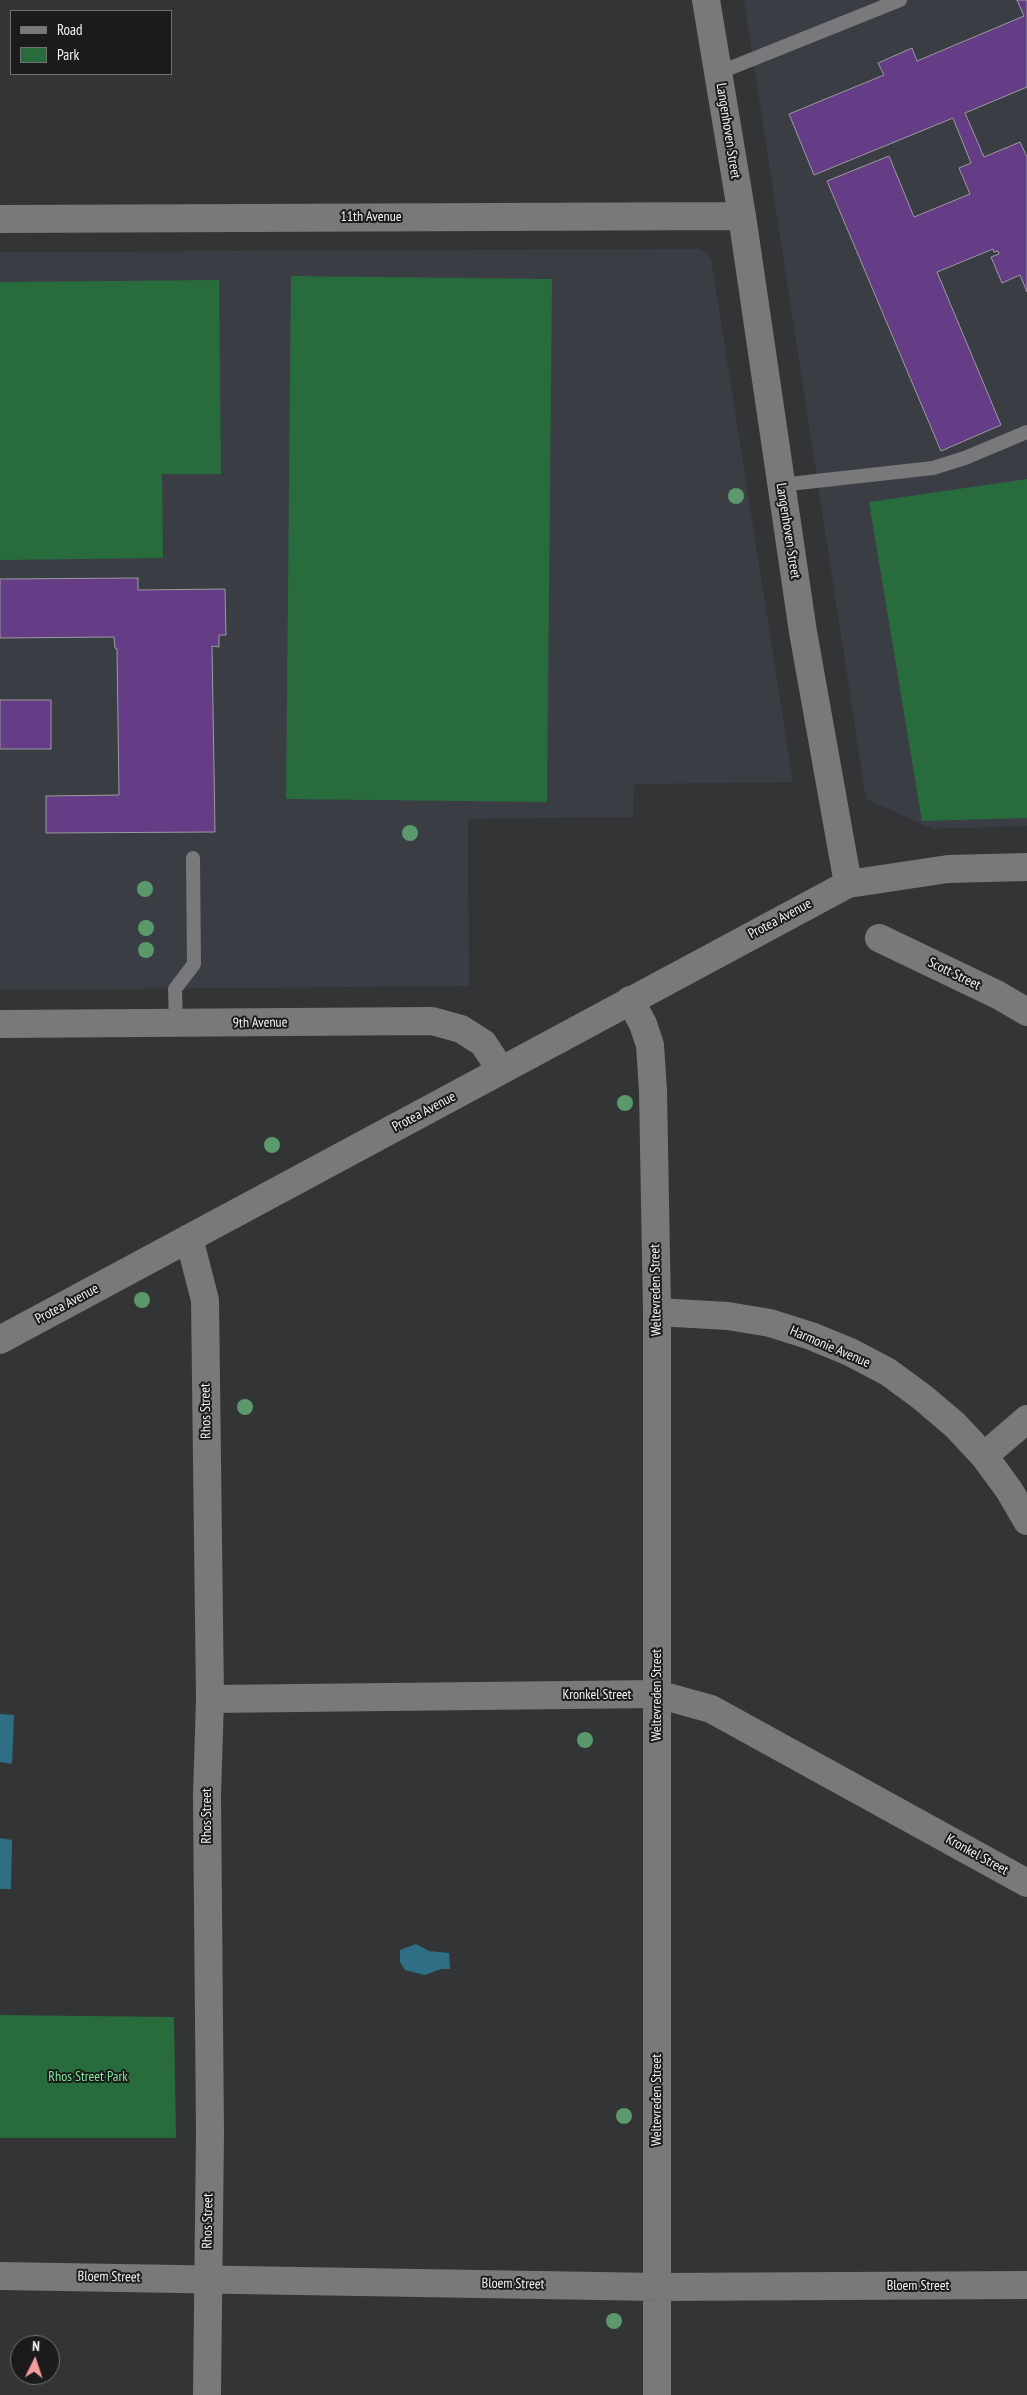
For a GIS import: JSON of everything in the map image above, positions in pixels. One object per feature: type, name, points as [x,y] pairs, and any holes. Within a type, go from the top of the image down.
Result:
[{"type":"street","name":"Langenhoven Street","points":[[706,0],[742,216],[803,632],[848,884]]},
{"type":"street","name":"11th Avenue","points":[[0,219],[742,216]]},
{"type":"street","points":[[848,884],[948,869],[1027,867]]},
{"type":"street","name":"Protea Avenue","points":[[0,1340],[848,884]]},
{"type":"street","name":"Scott Street","points":[[879,938],[998,995],[1027,1012]]},
{"type":"street","name":"Weltevreden Street","points":[[630,1000],[643,1024],[650,1045],[653,1071],[657,1312],[657,2395]]},
{"type":"street","name":"9th Avenue","points":[[0,1024],[432,1021],[461,1029],[483,1043],[501,1070]]},
{"type":"street","name":"Rhos Street","points":[[189,1238],[205,1300],[210,1699],[207,1795],[210,2133],[207,2395]]},
{"type":"street","name":"Harmonie Avenue","points":[[657,1312],[728,1316],[770,1323],[811,1336],[850,1352],[888,1372],[955,1425],[984,1456],[1009,1490],[1027,1521]]},
{"type":"street","points":[[984,1456],[1027,1418]]},
{"type":"street","name":"Kronkel Street","points":[[210,1699],[657,1694],[711,1709],[1027,1883]]},
{"type":"street","name":"Bloem Street","points":[[0,2276],[658,2287],[1027,2285]]},
{"type":"lane","points":[[718,73],[900,0]]},
{"type":"lane","points":[[780,485],[932,468],[965,458],[1027,432]]},
{"type":"lane","points":[[176,1024],[175,988],[194,964],[193,858]]},
{"type":"shaded area","points":[[744,0],[1027,0],[1027,826],[933,829],[866,799]]},
{"type":"shaded area","points":[[700,249],[711,258],[793,782],[634,784],[633,817],[468,819],[469,986],[0,990],[0,252]]},
{"type":"green space","points":[[291,276],[552,279],[547,802],[286,799]]},
{"type":"green space","points":[[219,280],[221,474],[162,474],[163,558],[0,560],[0,282]]},
{"type":"green space","points":[[1027,479],[1027,818],[922,821],[869,502]]},
{"type":"green space","name":"Rhos Street Park","points":[[0,2015],[174,2017],[176,2138],[0,2138]]},
{"type":"water","points":[[0,1714],[14,1715],[12,1764],[0,1762]]},
{"type":"water","points":[[0,1838],[12,1840],[11,1889],[0,1889]]},
{"type":"water","points":[[416,1944],[429,1951],[449,1953],[450,1969],[441,1969],[425,1975],[405,1970],[400,1962],[400,1950]]},
{"type":"building","points":[[1017,0],[1027,0],[1027,87],[965,113],[984,157],[1020,142],[1027,157],[1027,292],[1020,275],[1002,283],[991,257],[999,254],[998,251],[994,252],[993,249],[937,272],[1001,425],[941,451],[827,181],[889,156],[914,217],[970,194],[959,168],[971,163],[953,118],[814,175],[789,114],[884,75],[878,63],[912,48],[917,61],[1024,16]]},
{"type":"building","points":[[138,578],[138,590],[225,589],[226,635],[219,635],[219,647],[212,646],[215,832],[46,833],[46,796],[119,795],[117,649],[115,648],[114,637],[0,638],[0,579]]},
{"type":"building","points":[[0,700],[51,700],[51,749],[0,749]]}]
